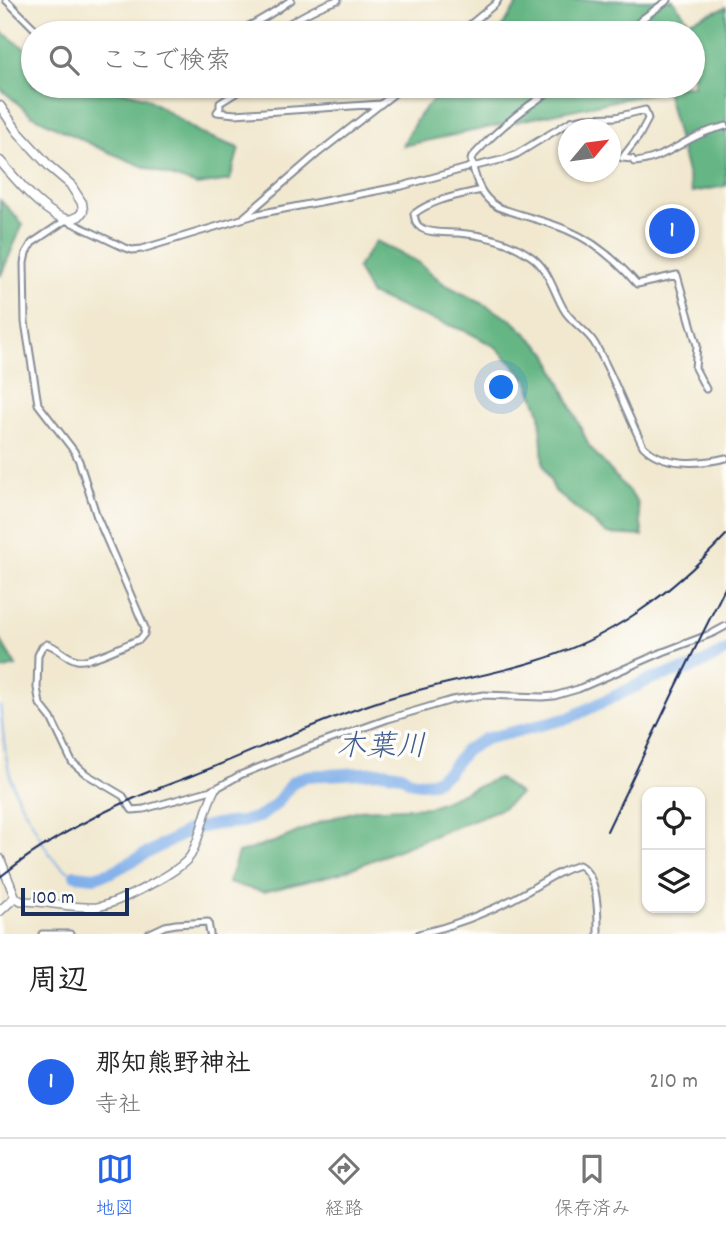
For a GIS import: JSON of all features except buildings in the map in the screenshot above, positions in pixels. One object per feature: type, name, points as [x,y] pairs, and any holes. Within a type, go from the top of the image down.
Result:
[{"type":"main road","points":[[0,106],[18,132],[50,167],[70,184],[82,203],[83,211],[79,216],[66,220],[32,197],[0,162]]},
{"type":"main road","points":[[0,859],[15,897],[0,911]]},
{"type":"street","points":[[256,21],[291,0]]},
{"type":"street","points":[[294,21],[338,0]]},
{"type":"street","points":[[474,21],[498,0]]},
{"type":"street","points":[[640,21],[668,0]]},
{"type":"street","points":[[7,1],[27,21]]},
{"type":"street","points":[[228,98],[220,103],[217,112],[235,114],[381,104]]},
{"type":"street","points":[[242,219],[317,154],[389,98]]},
{"type":"street","points":[[537,98],[472,156],[472,170],[481,190],[488,202],[498,208],[567,230],[597,247],[622,267],[637,284],[677,275],[697,345],[695,368],[706,389]]},
{"type":"street","points":[[726,126],[708,131],[655,158],[634,162],[632,159],[622,158],[648,119],[645,110],[616,117],[585,118],[555,129],[505,159],[476,166],[473,164],[432,179],[242,219],[142,250],[123,247],[66,220],[32,243],[24,263],[25,322],[38,404],[79,461],[97,517],[145,628],[140,639],[88,660],[76,660],[47,644],[41,647],[38,654],[37,688],[40,704],[51,718],[72,761],[86,774],[122,796],[132,810],[215,789],[240,775],[310,747],[452,700],[484,695],[554,696],[726,626]]},
{"type":"street","points":[[481,190],[417,211],[414,215],[415,222],[420,228],[432,231],[491,238],[529,255],[541,266],[564,310],[595,344],[648,452],[675,461],[695,462],[726,458]]},
{"type":"street","points":[[15,897],[21,901],[98,906],[122,898],[169,874],[190,858],[208,802],[215,789]]},
{"type":"street","points":[[419,934],[458,924],[579,865],[588,871],[594,889],[598,907],[598,934]]},
{"type":"street","points":[[148,934],[176,923],[208,922],[210,934]]},
{"type":"street","points":[[42,934],[70,934]]},
{"type":"green space","points":[[520,0],[673,0],[689,21],[506,21]]},
{"type":"green space","points":[[726,7],[726,186],[692,192],[668,98],[705,98],[705,21],[689,21]]},
{"type":"green space","points":[[0,31],[21,46],[21,98],[147,98],[202,134],[239,148],[230,180],[197,185],[147,168],[31,115],[0,88]]},
{"type":"green space","points":[[435,98],[628,98],[402,146],[419,115]]},
{"type":"green space","points":[[0,200],[23,224],[0,277]]},
{"type":"green space","points":[[376,241],[418,262],[444,284],[513,321],[547,353],[589,446],[637,501],[643,536],[607,534],[555,491],[543,465],[540,413],[527,379],[496,347],[468,332],[370,294],[357,268]]},
{"type":"green space","points":[[0,639],[16,666],[0,670]]},
{"type":"green space","points":[[498,778],[520,794],[503,808],[340,873],[264,892],[228,883],[238,853],[359,810],[429,807]]},
{"type":"waterway","name":"木葉川","points":[[75,875],[94,877],[112,872],[190,830],[242,822],[261,816],[275,805],[293,782],[306,776],[383,772],[401,775],[410,781],[433,782],[448,772],[465,751],[485,739],[569,718],[653,678],[692,668],[726,651]]},
{"type":"waterway","points":[[0,706],[7,763],[15,791],[47,850],[58,864],[75,875]]},
{"type":"railway","points":[[0,877],[66,832],[101,814],[314,725],[394,697],[533,662],[588,641],[638,612],[661,595],[726,535]]},
{"type":"railway","points":[[607,831],[726,586]]},
{"type":"place","name":"那知熊野神社","points":[[672,231]]}]
